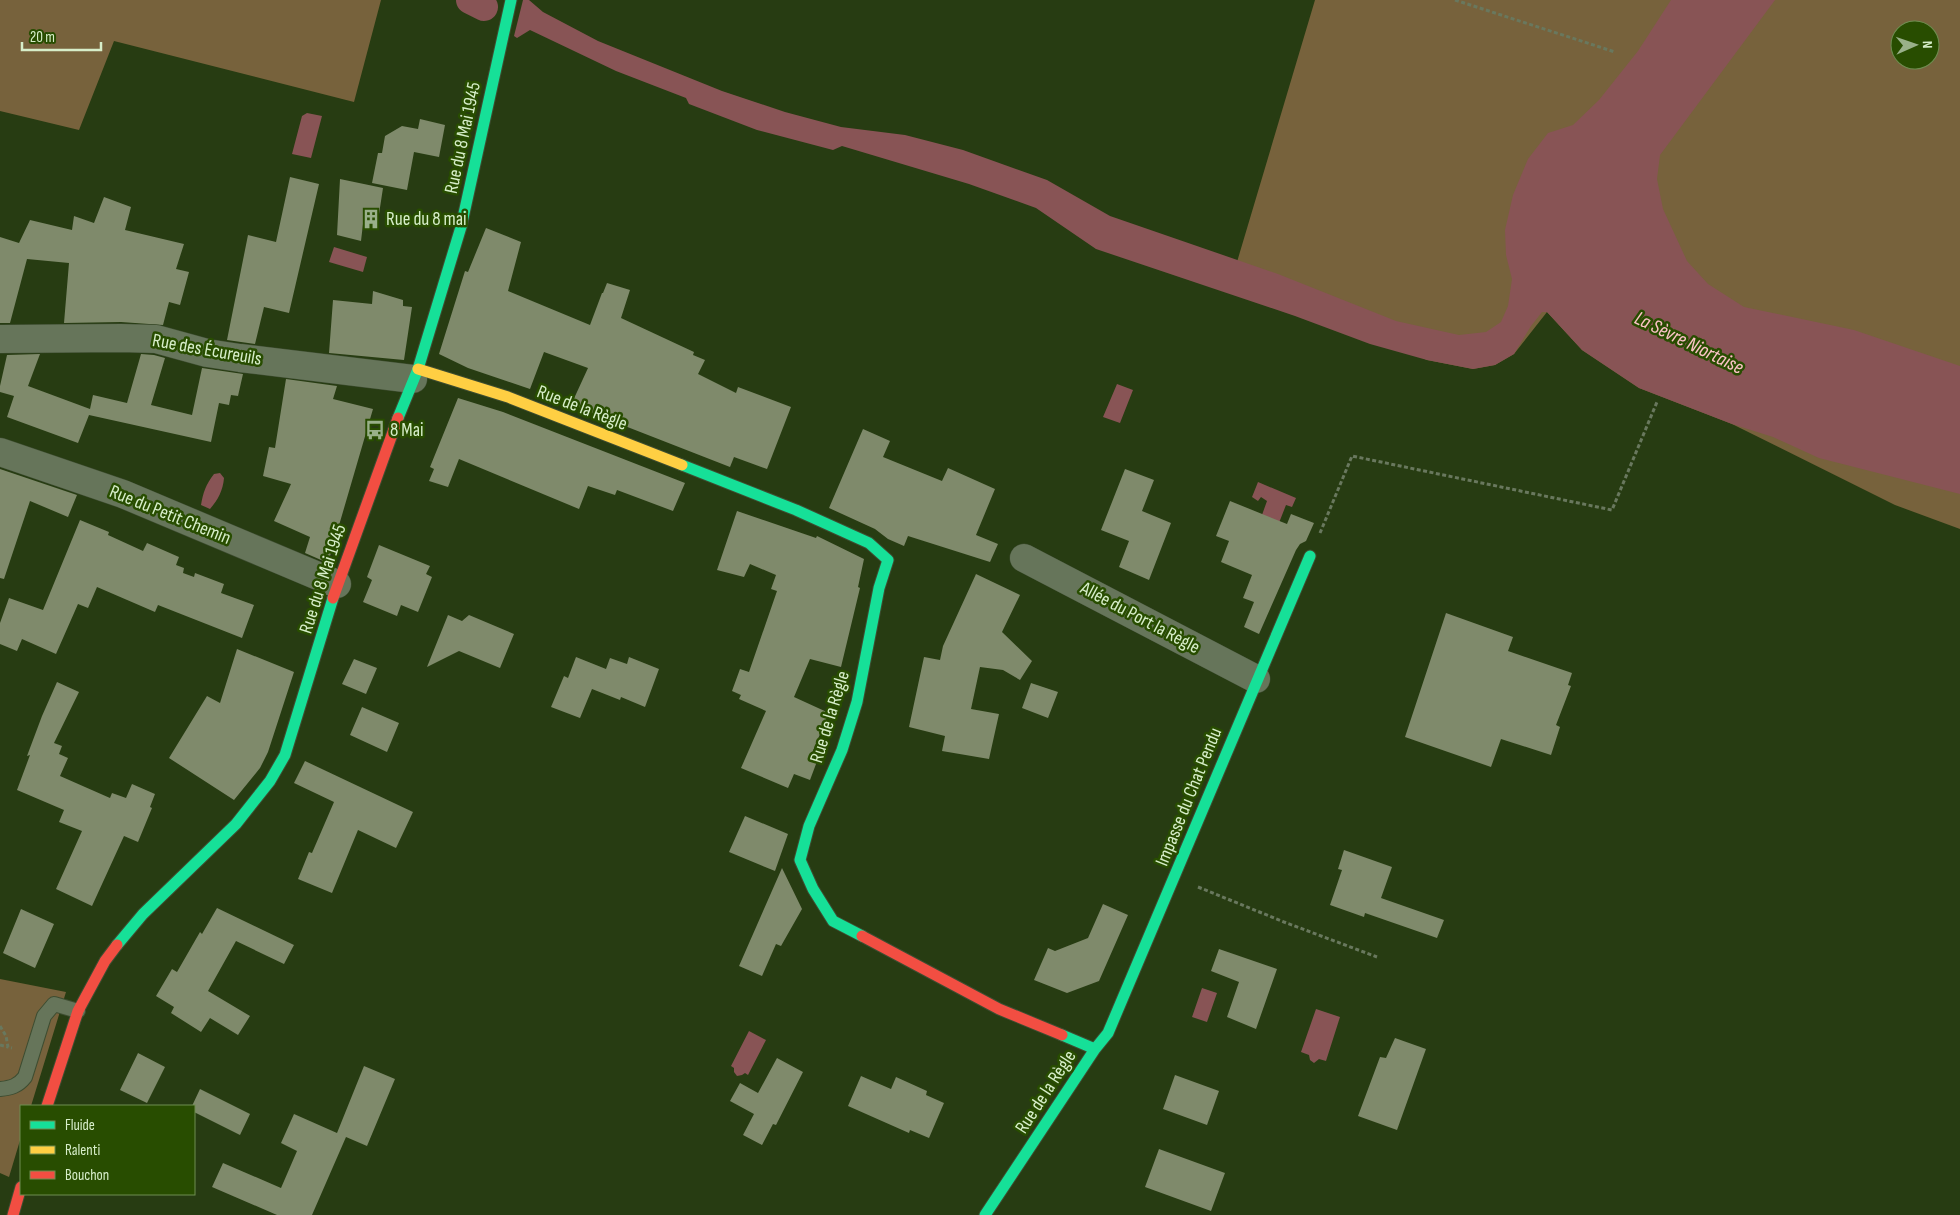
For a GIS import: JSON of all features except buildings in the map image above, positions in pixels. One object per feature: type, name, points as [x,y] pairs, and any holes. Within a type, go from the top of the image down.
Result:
[{"type":"street","name":"Rue du 8 Mai 1945","points":[[47,1105],[78,1011],[106,961],[122,938],[143,914],[236,824],[270,781],[284,755],[296,723],[337,584],[416,374],[461,226],[511,0]]},
{"type":"street","name":"Rue des Écureuils","points":[[0,339],[156,339],[207,353],[240,358],[416,374]]},
{"type":"street","name":"Rue de la Règle","points":[[416,374],[508,397],[796,510],[869,543],[888,560],[879,588],[857,702],[842,750],[807,831],[800,860],[813,889],[833,921],[999,1009],[1095,1049],[984,1215]]},
{"type":"street","name":"Rue du Petit Chemin","points":[[0,452],[123,494],[337,584]]},
{"type":"street","name":"Impasse du Chat Pendu","points":[[1095,1049],[1108,1033],[1175,878],[1256,679],[1310,556]]},
{"type":"street","name":"Allée du Port la Règle","points":[[1024,558],[1256,679]]},
{"type":"street","points":[[13,1215],[20,1190]]},
{"type":"lane","points":[[0,1089],[12,1088],[25,1077],[44,1016],[48,1009],[54,1004],[78,1011]]},
{"type":"path","points":[[1455,0],[1615,52]]},
{"type":"path","points":[[1310,556],[1352,456],[1612,510],[1657,402]]},
{"type":"path","points":[[1175,878],[1377,957]]},
{"type":"path","points":[[0,1045],[8,1047]]},
{"type":"shaded area","points":[[0,0],[381,0],[354,102],[114,41],[79,130],[0,111]]},
{"type":"shaded area","points":[[1315,0],[1960,0],[1960,529],[1895,505],[1732,424],[1639,388],[1582,350],[1547,312],[1514,354],[1495,365],[1473,369],[1427,360],[1234,272]]},
{"type":"shaded area","points":[[0,979],[66,992],[31,1105],[20,1105],[20,1140],[9,1177],[0,1173]]},
{"type":"water","name":"La Sèvre Niortaise","points":[[523,0],[529,0],[543,12],[598,41],[722,91],[785,112],[841,127],[905,135],[963,150],[1047,180],[1110,216],[1278,274],[1396,321],[1459,335],[1486,332],[1501,322],[1508,306],[1512,279],[1506,255],[1505,230],[1513,195],[1528,159],[1548,133],[1573,125],[1599,100],[1638,51],[1671,0],[1775,0],[1660,155],[1657,179],[1663,209],[1687,261],[1708,284],[1744,307],[1854,330],[1960,366],[1960,494],[1819,458],[1773,437],[1732,424],[1639,388],[1582,350],[1547,312],[1542,312],[1531,326],[1514,354],[1495,365],[1473,369],[1427,360],[1370,344],[1295,316],[1096,249],[1036,208],[969,184],[842,146],[833,150],[757,130],[689,104],[686,98],[616,71],[530,30],[517,38],[514,36]]},
{"type":"water","points":[[307,113],[322,116],[311,158],[292,154],[302,116]]},
{"type":"water","points":[[334,247],[367,257],[363,272],[329,262]]},
{"type":"water","points":[[1117,384],[1133,390],[1120,423],[1103,417]]},
{"type":"water","points":[[220,473],[224,478],[223,487],[210,509],[201,505],[203,496],[211,478],[214,474]]},
{"type":"water","points":[[1258,482],[1296,498],[1292,507],[1286,505],[1275,533],[1258,526],[1267,501],[1261,497],[1258,501],[1252,497]]},
{"type":"water","points":[[1202,988],[1217,993],[1207,1022],[1192,1017]]},
{"type":"water","points":[[1316,1009],[1340,1017],[1326,1061],[1319,1059],[1314,1063],[1310,1060],[1309,1055],[1301,1052]]},
{"type":"water","points":[[749,1031],[766,1040],[748,1075],[745,1073],[737,1076],[734,1068],[731,1066]]},
{"type":"waterway","points":[[470,0],[484,7]]},
{"type":"traffic: fast","points":[[398,418],[418,369],[461,227],[511,0]]},
{"type":"traffic: fast","points":[[682,465],[796,510],[869,543],[888,560],[879,588],[857,702],[842,750],[809,826],[800,860],[813,889],[833,921],[862,936]]},
{"type":"traffic: fast","points":[[1095,1049],[1108,1033],[1310,556]]},
{"type":"traffic: fast","points":[[117,945],[143,914],[236,824],[270,781],[285,755],[333,598]]},
{"type":"traffic: fast","points":[[985,1215],[1095,1049],[1062,1035]]},
{"type":"traffic: slow","points":[[418,369],[508,397],[682,465]]},
{"type":"traffic: jam","points":[[333,598],[398,418]]},
{"type":"traffic: jam","points":[[862,936],[999,1009],[1062,1035]]},
{"type":"traffic: jam","points":[[47,1105],[78,1011],[105,961],[117,945]]},
{"type":"traffic: jam","points":[[13,1215],[20,1190]]},
{"type":"place","name":"Rue du 8 mai","points":[[371,219]]},
{"type":"place","name":"8 Mai","points":[[375,430]]}]
